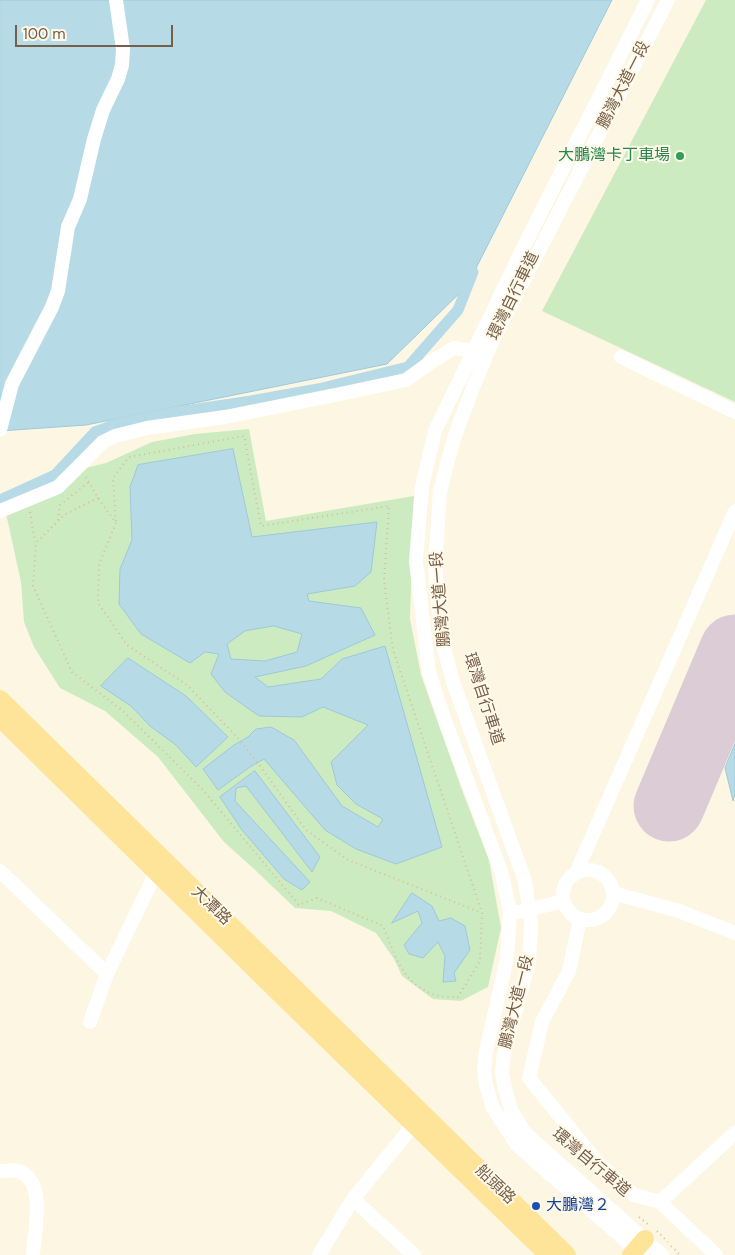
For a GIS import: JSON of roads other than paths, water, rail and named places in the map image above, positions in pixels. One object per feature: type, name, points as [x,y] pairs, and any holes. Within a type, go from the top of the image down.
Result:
[{"type":"main road","name":"大潭路","points":[[0,699],[418,1119]]},
{"type":"main road","name":"大潭路","points":[[0,718],[156,872],[418,1119]]},
{"type":"main road","name":"船頭路","points":[[418,1119],[548,1255]]},
{"type":"main road","name":"船頭路","points":[[418,1119],[567,1255]]},
{"type":"street","points":[[0,430],[12,384],[52,307],[58,291],[68,227],[80,199],[94,138],[103,110],[118,79],[122,65],[123,49],[116,0]]},
{"type":"street","name":"鵬灣大道一段","points":[[643,1242],[524,1133],[511,1110],[504,1086],[504,1054],[529,962],[532,923],[525,881],[453,682],[441,637],[435,565],[440,491],[480,354],[648,0]]},
{"type":"street","name":"鵬灣大道一段","points":[[662,1255],[517,1145],[493,1108],[486,1085],[484,1070],[486,1051],[507,958],[510,914],[502,874],[444,718],[429,672],[416,561],[422,487],[435,430],[480,354],[668,0]]},
{"type":"street","points":[[0,512],[58,487],[103,442],[115,436],[147,428],[234,415],[406,380],[454,348],[480,354]]},
{"type":"street","points":[[621,357],[735,412]]},
{"type":"street","points":[[576,873],[592,871],[600,873],[606,878],[613,893],[609,909],[604,915],[588,920],[580,919],[572,914],[564,900],[563,892],[565,885],[576,873],[735,511]]},
{"type":"street","points":[[90,1022],[107,974],[156,872]]},
{"type":"street","points":[[1,874],[107,974]]},
{"type":"street","points":[[613,893],[679,911],[735,933]]},
{"type":"street","points":[[510,914],[564,900]]},
{"type":"street","points":[[580,919],[569,971],[542,1022],[529,1078],[597,1162],[634,1195],[660,1202],[716,1255]]},
{"type":"street","points":[[319,1255],[353,1199],[418,1119]]},
{"type":"street","points":[[660,1202],[735,1134]]},
{"type":"street","points":[[0,1171],[22,1171],[32,1180],[38,1194],[32,1255]]},
{"type":"street","points":[[353,1199],[414,1255]]},
{"type":"water","points":[[0,0],[612,0],[467,286],[387,364],[86,425],[0,431]]},
{"type":"water","points":[[233,449],[252,537],[377,522],[371,572],[355,586],[307,594],[309,601],[361,608],[375,635],[306,666],[255,677],[268,687],[321,679],[342,659],[385,646],[442,847],[396,864],[356,849],[325,830],[264,759],[218,790],[203,769],[234,745],[248,737],[256,729],[271,727],[294,740],[342,806],[378,827],[383,819],[356,804],[337,785],[331,762],[368,725],[323,707],[302,717],[259,716],[225,692],[211,674],[219,654],[205,652],[190,663],[141,634],[119,604],[120,569],[132,540],[130,487],[138,465]],"holes":[[[274,626],[302,634],[297,652],[265,661],[231,659],[227,644],[245,631]]]},
{"type":"water","points":[[128,658],[186,696],[228,737],[196,767],[176,745],[150,726],[131,706],[101,686]]},
{"type":"water","points":[[735,744],[735,794],[733,801],[725,768]]},
{"type":"water","points":[[255,771],[320,857],[312,872],[246,786],[236,788],[235,801],[310,882],[302,890],[284,879],[242,830],[220,797]]},
{"type":"water","points":[[412,893],[432,906],[439,921],[451,918],[465,926],[470,950],[454,973],[456,981],[443,982],[445,956],[438,942],[423,958],[409,954],[404,945],[422,923],[418,911],[392,923]]},
{"type":"waterway","points":[[0,500],[55,475],[95,432],[117,424],[171,413],[318,389],[408,367],[458,310],[473,272]]},
{"type":"place","name":"大鵬灣卡丁車場","points":[[680,156]]},
{"type":"place","name":"大鵬灣２","points":[[536,1206]]}]
